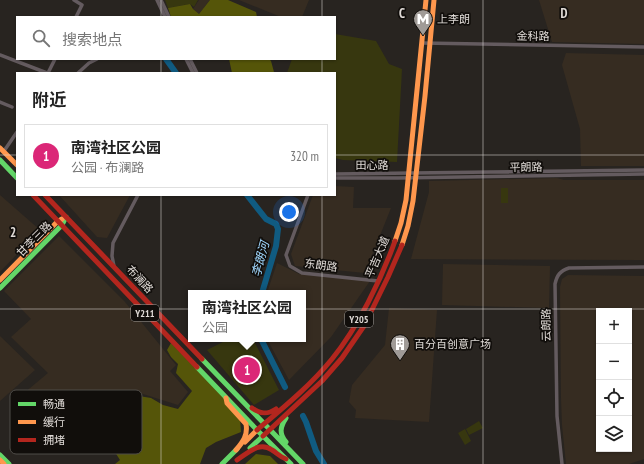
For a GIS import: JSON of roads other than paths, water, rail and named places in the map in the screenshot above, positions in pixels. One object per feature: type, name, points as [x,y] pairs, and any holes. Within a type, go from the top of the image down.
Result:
[{"type":"main road","name":"平吉大道","points":[[222,464],[317,376],[336,354],[357,322],[378,281],[394,244],[406,200],[426,0]]},
{"type":"main road","name":"平吉大道","points":[[235,462],[332,370],[364,326],[388,277],[408,226],[413,201],[434,0]]},
{"type":"main road","points":[[2,150],[16,164]]},
{"type":"main road","points":[[0,160],[16,177]]},
{"type":"main road","name":"布澜路","points":[[34,196],[290,464]]},
{"type":"main road","name":"布澜路","points":[[46,196],[303,464]]},
{"type":"main road","name":"甘李三路","points":[[0,280],[66,217]]},
{"type":"main road","name":"甘李三路","points":[[0,288],[59,224]]},
{"type":"main road","points":[[241,401],[255,411],[264,414],[270,413],[285,400],[294,397]]},
{"type":"main road","points":[[226,398],[227,403],[246,424],[247,432],[244,440],[236,450]]},
{"type":"main road","points":[[296,405],[283,421],[280,434],[302,459],[303,464]]},
{"type":"main road","points":[[235,462],[252,449],[263,446],[269,448],[280,457],[286,459]]},
{"type":"main road","points":[[0,455],[9,464]]},
{"type":"main road","points":[[0,460],[4,464]]},
{"type":"street","points":[[74,0],[82,5]]},
{"type":"street","points":[[76,16],[84,0]]},
{"type":"street","points":[[156,0],[164,16]]},
{"type":"street","points":[[161,0],[169,16]]},
{"type":"street","name":"金科路","points":[[422,43],[644,47]]},
{"type":"street","points":[[0,55],[44,72]]},
{"type":"street","points":[[48,72],[54,60]]},
{"type":"street","points":[[79,72],[89,63],[95,60]]},
{"type":"street","points":[[186,60],[192,72]]},
{"type":"street","points":[[190,60],[196,72]]},
{"type":"street","points":[[0,102],[12,107]]},
{"type":"street","points":[[2,150],[16,133]]},
{"type":"street","name":"平朗路","points":[[416,176],[644,170]]},
{"type":"street","name":"田心路","points":[[336,174],[409,176]]},
{"type":"street","name":"平朗路","points":[[409,176],[644,174]]},
{"type":"street","name":"田心路","points":[[336,178],[409,176]]},
{"type":"street","points":[[114,266],[112,256],[113,243],[137,196]]},
{"type":"street","name":"东朗路","points":[[308,196],[286,255],[290,266],[302,273],[378,281]]},
{"type":"street","name":"云朗路","points":[[562,464],[556,403],[556,279],[563,270],[569,268],[644,267]]},
{"type":"waterway","name":"李朗河","points":[[167,60],[175,72]]},
{"type":"waterway","name":"李朗河","points":[[248,196],[266,219],[276,224],[278,229],[276,246],[263,290]]},
{"type":"waterway","name":"李朗河","points":[[262,342],[285,387]]},
{"type":"waterway","name":"李朗河","points":[[303,416],[316,451],[324,464]]},
{"type":"place","name":"上李朗","points":[[423,36]]},
{"type":"place","name":"百分百创意广场","points":[[400,361]]},
{"type":"place","name":"南湾社区公园","points":[[247,370]]}]
